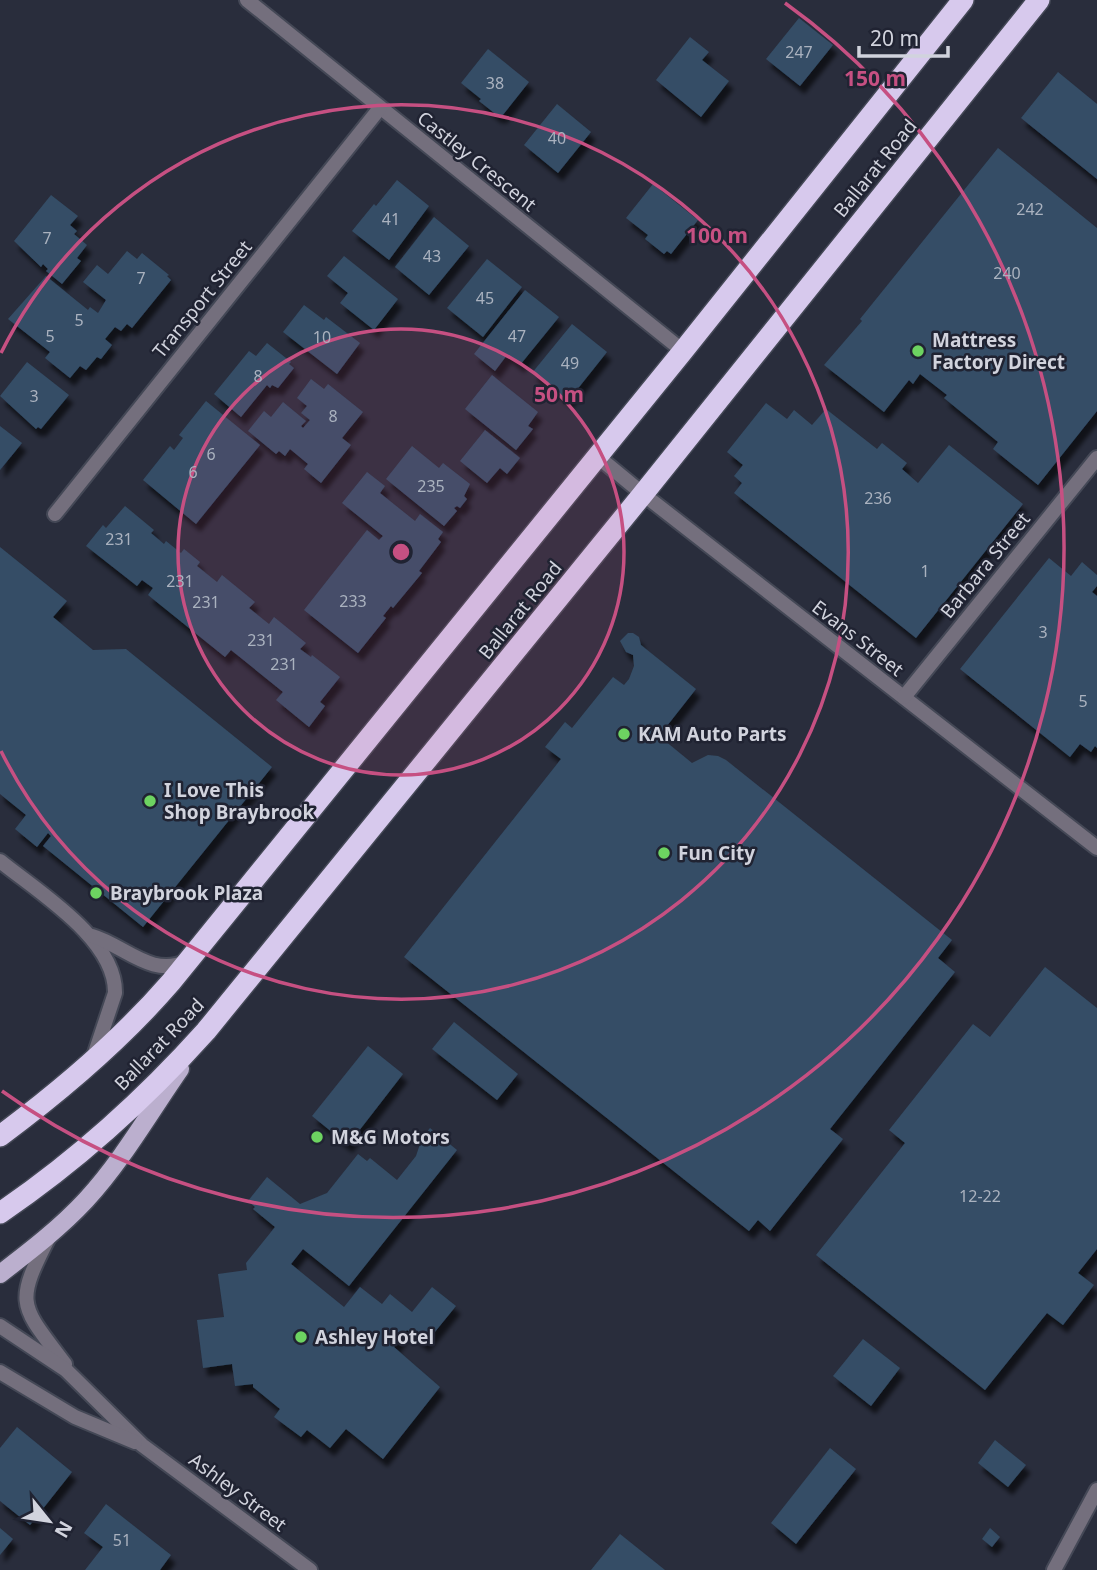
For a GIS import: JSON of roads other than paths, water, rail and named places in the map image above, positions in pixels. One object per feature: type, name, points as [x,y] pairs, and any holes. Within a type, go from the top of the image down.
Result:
[{"type":"highway","name":"Ballarat Road","points":[[0,1136],[92,1063],[141,1016],[191,959],[963,0]]},
{"type":"highway","name":"Ballarat Road","points":[[0,1213],[50,1177],[97,1137],[160,1080],[206,1031],[643,494],[1039,0]]},
{"type":"main road","points":[[0,1274],[51,1232],[96,1188],[206,1031]]},
{"type":"street","name":"Castley Crescent","points":[[247,0],[683,351]]},
{"type":"street","name":"Transport Street","points":[[55,514],[380,108]]},
{"type":"street","name":"Evans Street","points":[[597,456],[1097,848]]},
{"type":"street","name":"Barbara Street","points":[[904,697],[1097,458]]},
{"type":"street","points":[[0,862],[92,936],[109,965],[115,993],[92,1063]]},
{"type":"street","points":[[92,936],[105,939],[156,966],[171,967],[191,959]]},
{"type":"street","points":[[51,1232],[30,1276],[25,1302],[36,1326],[74,1377]]},
{"type":"street","name":"Ashley Street","points":[[0,1326],[45,1354],[74,1377],[142,1445],[310,1570]]},
{"type":"street","name":"Ashley Street","points":[[0,1372],[75,1417],[142,1445]]},
{"type":"street","points":[[1054,1570],[1097,1490]]},
{"type":"place","name":"Mattress Factory Direct","points":[[918,351]]},
{"type":"place","name":"KAM Auto Parts","points":[[624,734]]},
{"type":"place","name":"I Love This Shop Braybrook","points":[[150,801]]},
{"type":"place","name":"Fun City","points":[[664,853]]},
{"type":"place","name":"Braybrook Plaza","points":[[96,893]]},
{"type":"place","name":"M&G Motors","points":[[317,1137]]},
{"type":"place","name":"Ashley Hotel","points":[[301,1337]]}]
